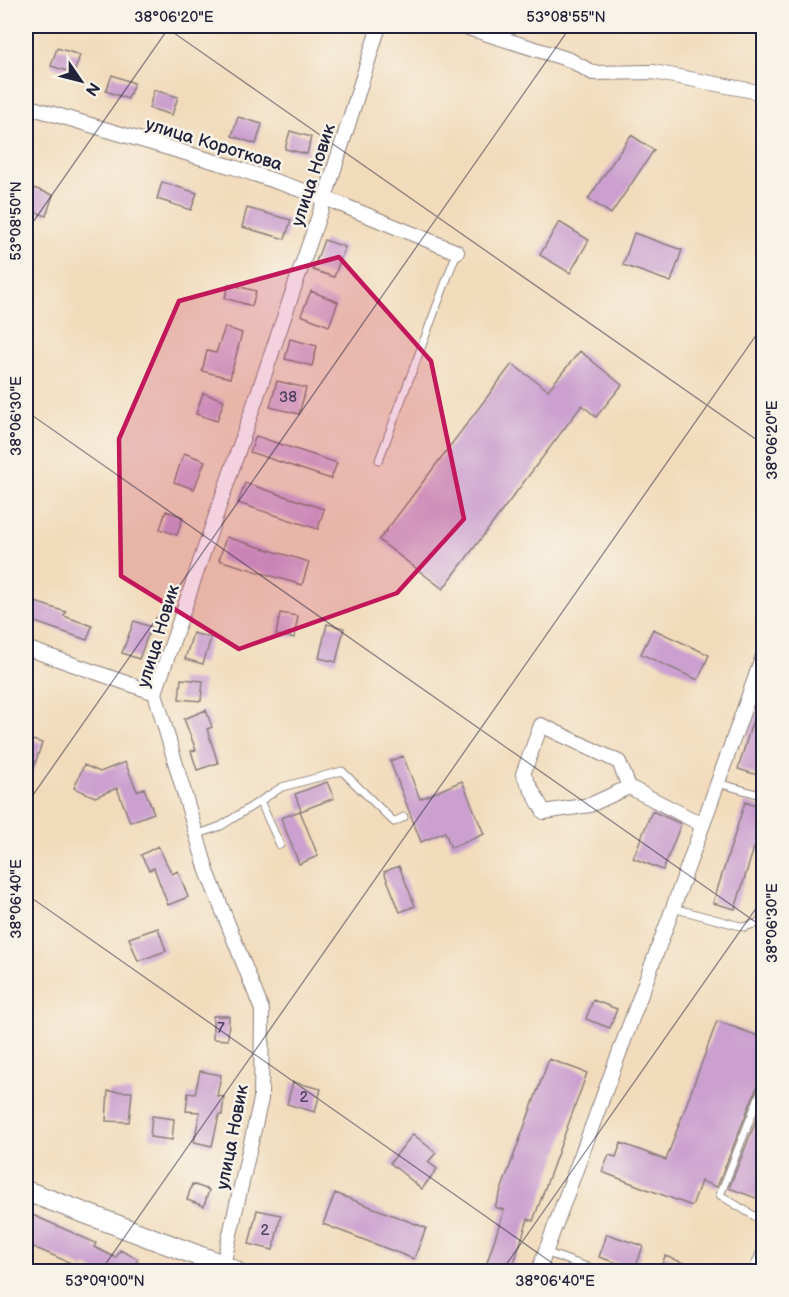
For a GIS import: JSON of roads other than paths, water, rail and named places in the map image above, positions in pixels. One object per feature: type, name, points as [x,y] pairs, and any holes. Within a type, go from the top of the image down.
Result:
[{"type":"main road","points":[[26,1191],[228,1269]]},
{"type":"street","name":"улица Новик","points":[[228,1269],[261,1099],[262,1010],[207,871],[155,693],[325,198],[379,26]]},
{"type":"street","points":[[462,26],[570,60],[593,73],[653,72],[764,93]]},
{"type":"street","name":"улица Короткова","points":[[26,106],[233,167],[325,198],[457,252]]},
{"type":"street","points":[[26,648],[155,693]]},
{"type":"street","points":[[538,1272],[673,908],[763,653]]},
{"type":"street","points":[[629,787],[590,805],[544,812],[523,774],[541,725],[619,762],[629,787],[703,825]]},
{"type":"street","points":[[756,1272],[764,1253]]},
{"type":"lane","points":[[379,460],[457,252]]},
{"type":"lane","points":[[196,835],[221,826],[282,787],[342,771],[394,822],[404,817]]},
{"type":"lane","points":[[718,783],[764,796]]},
{"type":"lane","points":[[260,801],[280,845]]},
{"type":"lane","points":[[673,908],[744,927],[758,923],[764,914]]},
{"type":"lane","points":[[764,1084],[720,1195],[764,1222]]},
{"type":"lane","points":[[545,1252],[601,1272]]}]
